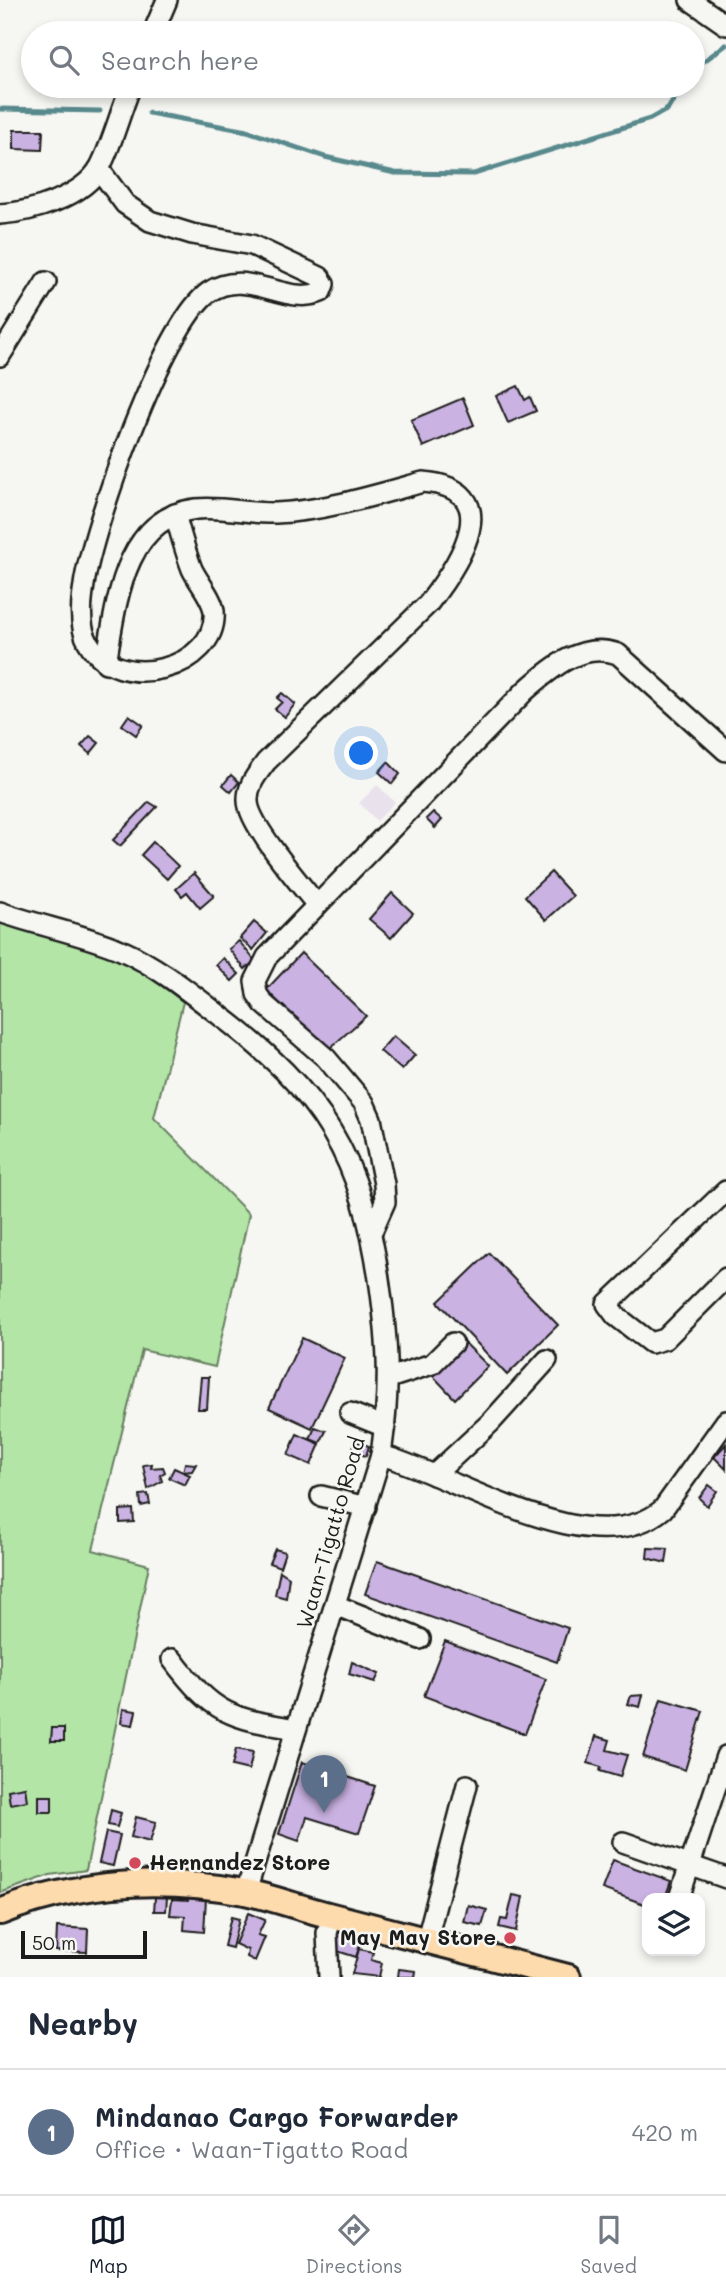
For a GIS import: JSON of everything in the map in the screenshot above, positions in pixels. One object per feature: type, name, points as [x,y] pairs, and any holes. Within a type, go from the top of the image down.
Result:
[{"type":"main road","points":[[0,1912],[37,1897],[111,1885],[191,1885],[246,1892],[568,1977]]},
{"type":"street","points":[[158,21],[167,0]]},
{"type":"street","points":[[690,0],[726,25]]},
{"type":"street","points":[[0,214],[40,206],[67,195],[99,169],[126,98]]},
{"type":"street","points":[[99,169],[125,204],[150,221],[192,234],[253,246],[310,272],[324,284],[321,292],[311,296],[249,282],[226,284],[209,292],[190,311],[171,342],[126,449],[92,548],[83,586],[82,616],[86,639],[106,663],[130,671],[152,673],[179,663],[197,650],[211,629],[214,610],[193,570],[175,514]]},
{"type":"street","points":[[0,356],[46,282]]},
{"type":"street","points":[[106,663],[117,603],[128,565],[143,538],[175,514],[196,509],[278,513],[423,482],[447,484],[460,492],[468,502],[471,515],[469,535],[454,570],[428,604],[266,762],[249,789],[249,810],[317,905]]},
{"type":"street","points":[[373,1229],[385,1202],[371,1119],[364,1103],[326,1058],[264,1004],[257,994],[255,981],[262,963],[525,691],[554,666],[582,653],[603,649],[618,654],[726,751]]},
{"type":"street","name":"Waan-Tigatto Road","points":[[0,912],[120,950],[140,960],[252,1040],[289,1074],[332,1130],[357,1182],[373,1229],[389,1378],[380,1455],[246,1892]]},
{"type":"street","points":[[726,1191],[607,1304],[616,1315],[650,1343],[665,1339],[726,1278]]},
{"type":"street","points":[[389,1378],[432,1364],[453,1343]]},
{"type":"street","points":[[434,1475],[491,1422],[547,1360]]},
{"type":"street","points":[[350,1413],[385,1427]]},
{"type":"street","points":[[380,1455],[540,1519],[587,1527],[638,1525],[663,1509],[726,1421]]},
{"type":"street","points":[[321,1496],[366,1507]]},
{"type":"street","points":[[335,1605],[420,1639]]},
{"type":"street","points":[[173,1660],[199,1693],[227,1713],[238,1719],[296,1729]]},
{"type":"street","points":[[681,1893],[726,1756]]},
{"type":"street","points":[[427,1939],[467,1785]]},
{"type":"street","points":[[623,1842],[726,1878]]},
{"type":"street","points":[[329,1977],[327,1933],[332,1916]]},
{"type":"shaded area","points":[[377,785],[395,802],[377,821],[359,803]]},
{"type":"green space","points":[[0,922],[116,958],[141,969],[183,1002],[154,1118],[249,1214],[215,1367],[142,1350],[93,1550],[149,1565],[86,1870],[50,1875],[0,1893]]},
{"type":"building","points":[[14,130],[43,130],[42,150],[14,149]]},
{"type":"building","points":[[518,386],[525,400],[530,397],[536,411],[508,423],[496,396]]},
{"type":"building","points":[[463,398],[474,425],[423,447],[411,420]]},
{"type":"building","points":[[282,693],[295,704],[285,717],[275,709],[282,702],[277,698]]},
{"type":"building","points":[[129,715],[143,725],[136,735],[122,725]]},
{"type":"building","points":[[90,736],[99,743],[90,754],[81,746]]},
{"type":"building","points":[[388,762],[400,774],[392,784],[379,772]]},
{"type":"building","points":[[231,775],[239,782],[231,792],[223,785]]},
{"type":"building","points":[[149,802],[157,807],[120,846],[113,840]]},
{"type":"building","points":[[433,812],[442,820],[435,828],[426,819]]},
{"type":"building","points":[[153,842],[178,866],[167,879],[141,855]]},
{"type":"building","points":[[551,872],[573,896],[546,920],[525,896]]},
{"type":"building","points":[[194,873],[214,896],[200,908],[187,892],[182,896],[176,889]]},
{"type":"building","points":[[392,893],[413,913],[391,938],[369,919]]},
{"type":"building","points":[[254,922],[267,933],[253,950],[240,938]]},
{"type":"building","points":[[239,941],[255,961],[245,969],[229,949]]},
{"type":"building","points":[[301,953],[366,1016],[328,1050],[266,990]]},
{"type":"building","points":[[223,958],[239,974],[232,981],[216,965]]},
{"type":"building","points":[[393,1036],[415,1055],[402,1070],[380,1051]]},
{"type":"building","points":[[489,1253],[558,1325],[507,1375],[438,1302]]},
{"type":"building","points":[[302,1338],[345,1358],[312,1428],[269,1408]]},
{"type":"building","points":[[465,1343],[488,1366],[455,1399],[433,1376]]},
{"type":"building","points":[[201,1377],[209,1377],[207,1409],[198,1409]]},
{"type":"building","points":[[315,1427],[326,1431],[320,1443],[310,1439]]},
{"type":"building","points":[[297,1434],[320,1444],[311,1465],[288,1455]]},
{"type":"building","points":[[355,1441],[369,1446],[366,1456],[352,1452]]},
{"type":"building","points":[[726,1444],[726,1469],[714,1457]]},
{"type":"building","points":[[185,1463],[196,1464],[192,1471],[183,1472]]},
{"type":"building","points":[[152,1464],[151,1468],[163,1467],[165,1472],[160,1475],[162,1481],[148,1489],[143,1465]]},
{"type":"building","points":[[174,1468],[190,1475],[185,1485],[169,1478]]},
{"type":"building","points":[[709,1485],[717,1491],[707,1506],[699,1498]]},
{"type":"building","points":[[148,1494],[150,1504],[141,1506],[140,1495]]},
{"type":"building","points":[[133,1509],[134,1522],[120,1523],[120,1510]]},
{"type":"building","points":[[648,1548],[668,1549],[666,1563],[647,1558]]},
{"type":"building","points":[[275,1549],[285,1552],[280,1567],[269,1563]]},
{"type":"building","points":[[377,1561],[568,1628],[557,1662],[365,1594]]},
{"type":"building","points":[[280,1571],[289,1577],[286,1598],[275,1595]]},
{"type":"building","points":[[445,1641],[546,1679],[525,1734],[424,1696]]},
{"type":"building","points":[[352,1662],[379,1674],[375,1682],[349,1674]]},
{"type":"building","points":[[643,1695],[640,1707],[628,1704],[631,1696]]},
{"type":"building","points":[[661,1699],[703,1711],[685,1770],[643,1757]]},
{"type":"building","points":[[123,1709],[136,1711],[133,1725],[121,1723]]},
{"type":"building","points":[[52,1728],[64,1728],[64,1741],[51,1741]]},
{"type":"building","points":[[596,1736],[610,1740],[607,1750],[627,1755],[620,1777],[600,1771],[601,1767],[588,1763]]},
{"type":"building","points":[[236,1749],[253,1752],[249,1770],[232,1766]]},
{"type":"building","points":[[302,1762],[375,1786],[359,1833],[307,1817],[299,1841],[279,1834]]},
{"type":"building","points":[[25,1787],[27,1801],[10,1804],[8,1790]]},
{"type":"building","points":[[39,1796],[52,1796],[52,1812],[39,1812]]},
{"type":"building","points":[[111,1810],[121,1813],[117,1827],[108,1825]]},
{"type":"building","points":[[136,1817],[156,1822],[150,1842],[131,1837]]},
{"type":"building","points":[[106,1832],[120,1835],[113,1866],[99,1863]]},
{"type":"building","points":[[613,1860],[671,1881],[667,1893],[642,1893],[642,1903],[602,1889]]},
{"type":"building","points":[[513,1895],[523,1897],[516,1931],[499,1927],[501,1919],[507,1920]]},
{"type":"building","points":[[155,1897],[167,1897],[166,1911],[154,1911]]},
{"type":"building","points":[[189,1897],[206,1898],[204,1932],[184,1930],[185,1916],[170,1915],[172,1899],[188,1900]]},
{"type":"building","points":[[468,1905],[487,1910],[482,1926],[464,1922]]},
{"type":"building","points":[[248,1913],[265,1920],[258,1935],[265,1937],[255,1961],[247,1957],[248,1950],[235,1944]]},
{"type":"building","points":[[231,1917],[239,1919],[232,1948],[224,1946]]},
{"type":"building","points":[[57,1927],[88,1929],[87,1952],[56,1951]]},
{"type":"building","points":[[336,1931],[362,1939],[356,1957],[331,1949]]},
{"type":"building","points":[[359,1949],[373,1952],[371,1960],[382,1963],[379,1977],[352,1974]]},
{"type":"building","points":[[399,1969],[416,1971],[415,1977],[398,1977]]},
{"type":"waterway","points":[[705,60],[726,45]]},
{"type":"waterway","points":[[149,113],[247,131],[325,157],[395,173],[474,174],[650,119],[668,109],[675,98]]},
{"type":"waterway","points":[[0,109],[100,111]]},
{"type":"place","name":"Mindanao Cargo Forwarder","points":[[324,1813]]},
{"type":"place","name":"Hernandez Store","points":[[135,1863]]},
{"type":"place","name":"May May Store","points":[[510,1938]]}]
